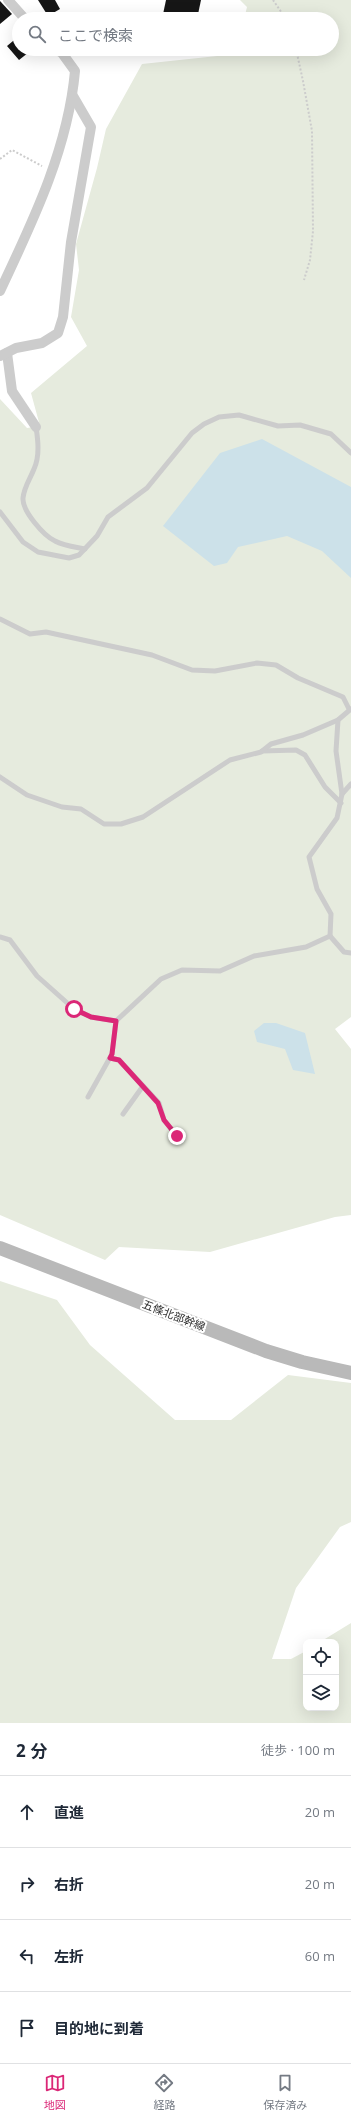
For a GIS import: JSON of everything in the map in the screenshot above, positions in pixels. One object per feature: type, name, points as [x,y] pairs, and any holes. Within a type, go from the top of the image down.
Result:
[{"type":"street","points":[[8,0],[19,12]]},
{"type":"street","points":[[0,291],[45,191],[53,169],[73,96],[75,71],[65,56]]},
{"type":"street","points":[[36,427],[12,391],[3,354],[16,348],[42,343],[58,333],[63,318],[71,242],[91,127],[73,96]]},
{"type":"street","name":"五條北部幹線","points":[[0,1248],[266,1351],[302,1362],[351,1373]]},
{"type":"lane","points":[[0,512],[23,542],[38,552],[69,558],[79,555],[97,536],[108,517],[147,488],[192,434],[204,424],[219,417],[239,415],[278,426],[300,425],[331,434],[351,453]]},
{"type":"lane","points":[[36,427],[38,450],[35,468],[26,485],[23,500],[29,515],[44,533],[55,541],[85,550]]},
{"type":"lane","points":[[0,619],[30,634],[46,632],[68,639],[152,655],[192,670],[215,671],[257,663],[276,665],[298,678],[343,697],[350,709],[338,720],[303,735],[271,744],[261,752]]},
{"type":"lane","points":[[338,720],[336,751],[342,794],[341,802],[337,818],[309,857],[317,889],[330,914],[330,936],[344,952],[351,953]]},
{"type":"lane","points":[[0,777],[27,795],[62,807],[81,809],[104,824],[121,824],[143,817],[230,760],[261,752],[296,750],[305,755],[324,787],[341,802]]},
{"type":"lane","points":[[342,794],[351,784]]},
{"type":"lane","points":[[88,1097],[112,1054],[116,1021],[160,979],[182,970],[220,971],[254,956],[306,947],[330,936]]},
{"type":"lane","points":[[0,937],[10,940],[37,976],[74,1009],[91,1017],[116,1021]]},
{"type":"lane","points":[[110,1058],[119,1060],[158,1103],[164,1120],[177,1136]]},
{"type":"lane","points":[[123,1114],[143,1086]]},
{"type":"path","points":[[273,0],[281,12]]},
{"type":"path","points":[[298,56],[312,130],[313,231],[310,260],[304,280]]},
{"type":"path","points":[[0,159],[12,150],[36,164],[53,169]]},
{"type":"shaded area","points":[[240,0],[351,0],[351,1017],[335,1029],[351,1049],[351,1215],[335,1217],[210,1252],[119,1247],[105,1260],[0,1215],[0,399],[27,428],[40,426],[31,393],[87,346],[71,317],[79,270],[76,244],[106,129],[142,64],[217,56],[339,56],[339,12],[246,12],[247,7]]},
{"type":"shaded area","points":[[0,1281],[57,1300],[90,1345],[175,1420],[231,1420],[288,1375],[351,1383],[351,1522],[340,1527],[296,1588],[272,1659],[291,1659],[303,1653],[303,1711],[339,1711],[339,1639],[325,1639],[351,1623],[351,1723],[0,1723]]},
{"type":"water","points":[[262,439],[351,487],[351,578],[322,551],[287,536],[238,547],[227,563],[214,566],[163,526],[220,453]]},
{"type":"water","points":[[264,1023],[276,1023],[305,1033],[315,1074],[293,1070],[285,1049],[257,1042],[254,1031]]},
{"type":"building","points":[[38,0],[55,0],[60,9],[55,12],[46,12]]},
{"type":"building","points":[[166,0],[201,0],[198,12],[163,12]]},
{"type":"building","points":[[0,1],[12,14],[0,24]]},
{"type":"building","points":[[12,42],[12,52],[7,46]]},
{"type":"building","points":[[16,56],[24,56],[19,60]]},
{"type":"route","points":[[74,1009],[91,1017],[116,1021],[112,1054],[110,1058],[119,1060],[158,1103],[164,1120],[177,1136]]}]
